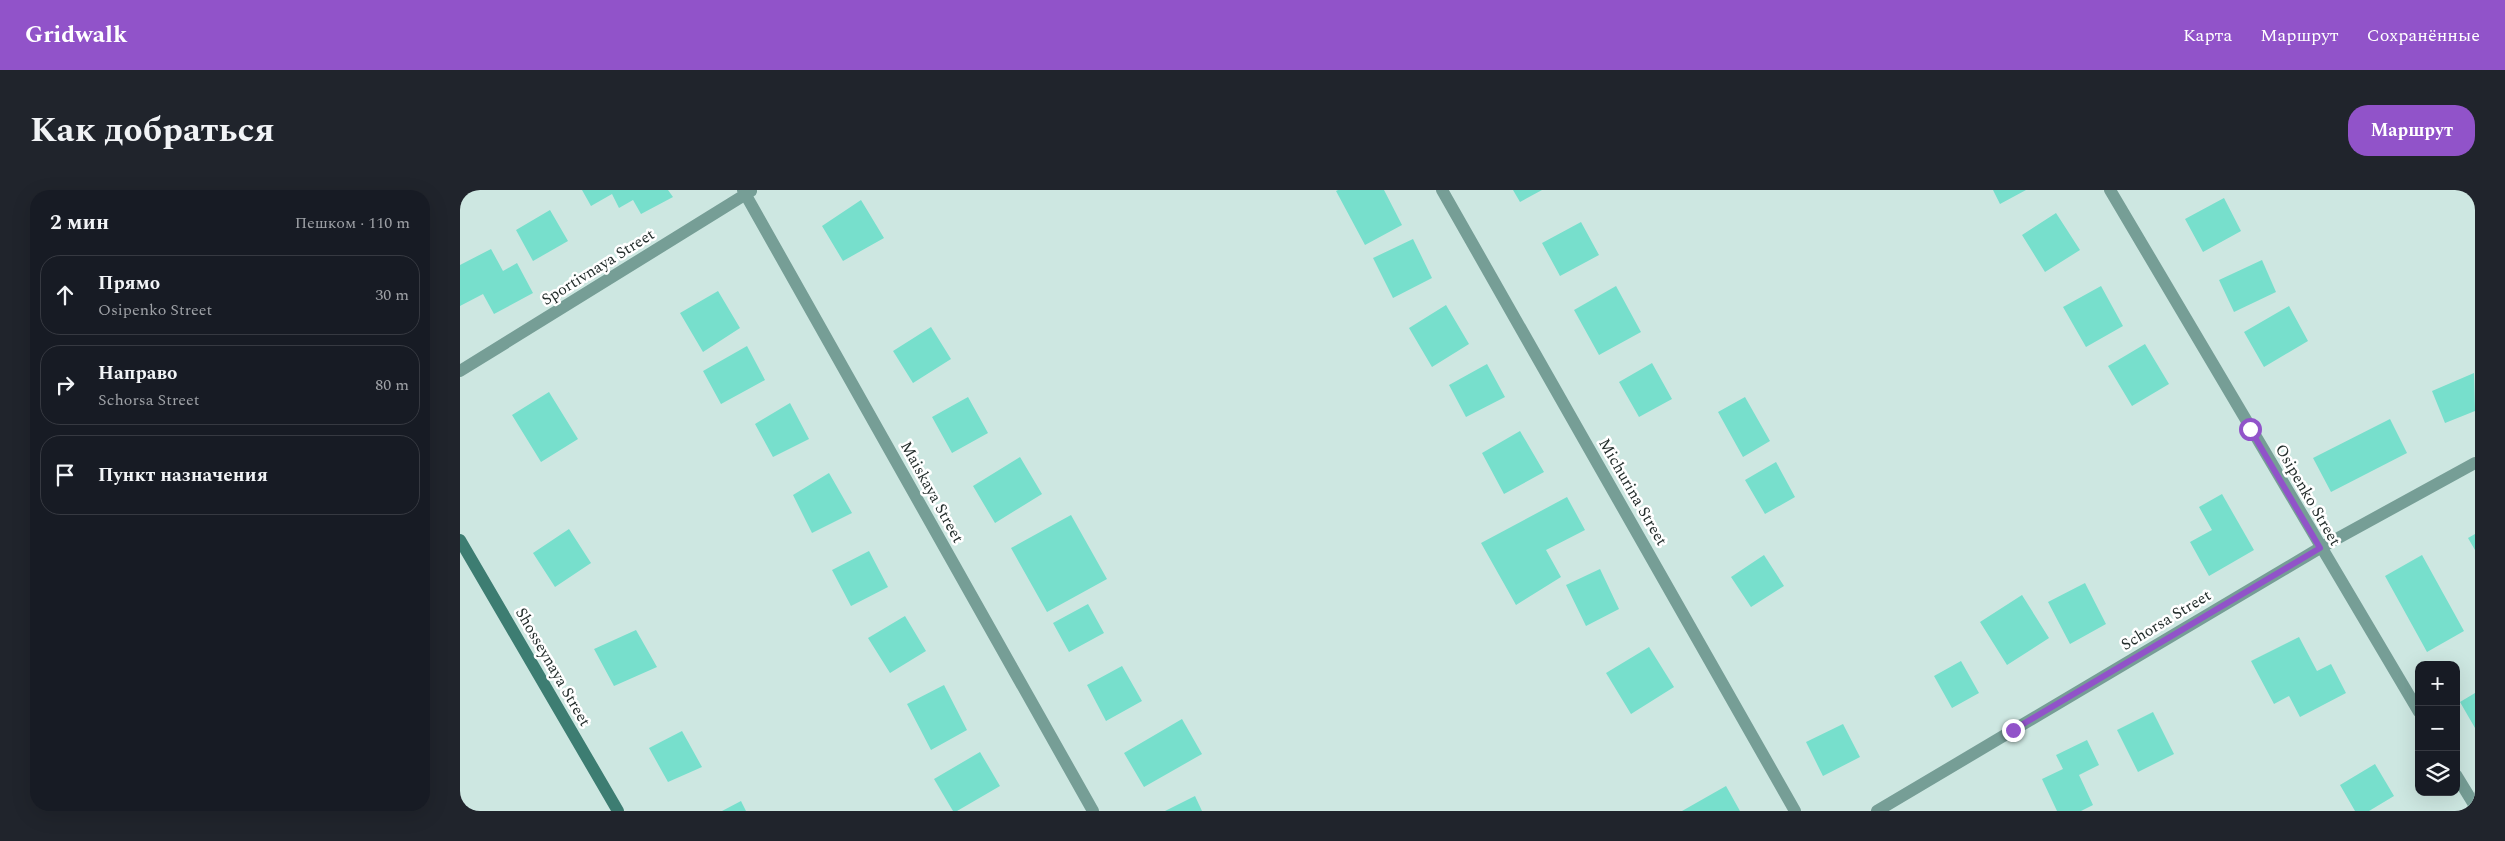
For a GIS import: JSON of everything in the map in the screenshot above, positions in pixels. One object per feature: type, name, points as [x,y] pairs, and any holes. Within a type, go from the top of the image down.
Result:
[{"type":"main road","name":"Shosseynaya Street","points":[[460,540],[618,811]]},
{"type":"street","name":"Michurina Street","points":[[1442,190],[1796,811]]},
{"type":"street","name":"Osipenko Street","points":[[2110,190],[2320,548],[2415,706]]},
{"type":"street","name":"Sportivnaya Street","points":[[460,371],[747,191]]},
{"type":"street","name":"Maiskaya Street","points":[[747,191],[1094,811]]},
{"type":"street","name":"Schorsa Street","points":[[1876,811],[2320,548],[2475,463]]},
{"type":"street","points":[[2460,782],[2475,806]]},
{"type":"building","points":[[582,190],[668,190],[673,197],[641,214],[633,200],[619,208],[612,194],[591,206]]},
{"type":"building","points":[[1384,190],[1402,225],[1365,245],[1336,191]]},
{"type":"building","points":[[1513,190],[1542,190],[1520,202]]},
{"type":"building","points":[[1993,190],[2026,190],[2000,204]]},
{"type":"building","points":[[2224,198],[2241,231],[2203,252],[2185,219]]},
{"type":"building","points":[[861,200],[884,238],[843,261],[822,226]]},
{"type":"building","points":[[550,210],[568,241],[533,261],[516,230]]},
{"type":"building","points":[[2056,213],[2080,250],[2045,272],[2022,235]]},
{"type":"building","points":[[1581,222],[1599,255],[1560,276],[1542,243]]},
{"type":"building","points":[[1413,239],[1432,278],[1393,298],[1373,258]]},
{"type":"building","points":[[491,249],[503,271],[517,263],[533,293],[494,314],[483,294],[460,306],[460,265]]},
{"type":"building","points":[[2262,260],[2276,292],[2234,312],[2219,280]]},
{"type":"building","points":[[1616,286],[1641,332],[1599,355],[1574,310]]},
{"type":"building","points":[[2101,286],[2123,326],[2086,347],[2063,307]]},
{"type":"building","points":[[718,291],[740,328],[703,352],[680,313]]},
{"type":"building","points":[[1446,305],[1469,344],[1432,367],[1409,328]]},
{"type":"building","points":[[2289,306],[2308,341],[2264,367],[2244,332]]},
{"type":"building","points":[[931,327],[951,359],[913,383],[893,351]]},
{"type":"building","points":[[2145,344],[2169,384],[2132,406],[2108,366]]},
{"type":"building","points":[[747,346],[765,380],[721,404],[703,371]]},
{"type":"building","points":[[1652,363],[1672,399],[1639,417],[1619,382]]},
{"type":"building","points":[[1487,364],[1505,397],[1466,417],[1449,385]]},
{"type":"building","points":[[2474,373],[2475,411],[2445,423],[2432,391]]},
{"type":"building","points":[[549,392],[578,439],[541,462],[512,415]]},
{"type":"building","points":[[968,397],[988,433],[952,453],[932,417]]},
{"type":"building","points":[[1745,397],[1770,441],[1743,457],[1718,412]]},
{"type":"building","points":[[790,403],[809,439],[773,457],[755,424]]},
{"type":"building","points":[[2390,419],[2407,453],[2331,492],[2313,458]]},
{"type":"building","points":[[1520,431],[1544,472],[1504,494],[1482,453]]},
{"type":"building","points":[[1020,457],[1042,494],[995,523],[973,486]]},
{"type":"building","points":[[1776,462],[1795,497],[1765,514],[1745,480]]},
{"type":"building","points":[[829,473],[852,513],[812,533],[793,495]]},
{"type":"building","points":[[2222,494],[2254,550],[2209,576],[2190,542],[2212,530],[2199,507]]},
{"type":"building","points":[[1567,497],[1585,530],[1546,550],[1561,577],[1516,605],[1481,543]]},
{"type":"building","points":[[1071,515],[1107,579],[1047,612],[1011,548]]},
{"type":"building","points":[[569,529],[591,563],[555,587],[533,553]]},
{"type":"building","points":[[2475,534],[2475,550],[2468,538]]},
{"type":"building","points":[[869,551],[888,587],[851,606],[832,570]]},
{"type":"building","points":[[1764,555],[1784,586],[1751,607],[1731,577]]},
{"type":"building","points":[[2422,555],[2464,631],[2427,652],[2385,576]]},
{"type":"building","points":[[1600,569],[1619,609],[1586,626],[1566,585]]},
{"type":"building","points":[[2085,583],[2106,624],[2070,644],[2048,602]]},
{"type":"building","points":[[2022,595],[2049,638],[2007,665],[1980,622]]},
{"type":"building","points":[[1088,604],[1104,633],[1069,652],[1053,623]]},
{"type":"building","points":[[905,616],[926,651],[890,673],[868,638]]},
{"type":"building","points":[[636,630],[657,667],[614,686],[594,649]]},
{"type":"building","points":[[2299,637],[2317,671],[2331,664],[2346,693],[2300,717],[2289,696],[2274,704],[2251,661]]},
{"type":"building","points":[[1649,647],[1674,687],[1631,714],[1606,673]]},
{"type":"building","points":[[1961,661],[1979,693],[1952,708],[1934,676]]},
{"type":"building","points":[[1122,666],[1142,701],[1106,721],[1087,685]]},
{"type":"building","points":[[944,685],[967,730],[931,750],[907,704]]},
{"type":"building","points":[[2475,693],[2475,728],[2460,702]]},
{"type":"building","points":[[2153,712],[2174,754],[2138,772],[2117,730]]},
{"type":"building","points":[[1182,719],[1202,754],[1144,787],[1124,753]]},
{"type":"building","points":[[1843,724],[1860,757],[1823,776],[1806,742]]},
{"type":"building","points":[[682,731],[702,767],[668,782],[649,748]]},
{"type":"building","points":[[2087,740],[2099,765],[2079,775],[2093,805],[2081,811],[2057,811],[2042,779],[2063,769],[2056,755]]},
{"type":"building","points":[[980,752],[1000,786],[957,811],[953,811],[934,779]]},
{"type":"building","points":[[2375,764],[2394,796],[2369,811],[2355,811],[2340,785]]},
{"type":"building","points":[[1726,786],[1740,811],[1682,811]]},
{"type":"building","points":[[1195,796],[1202,811],[1165,811]]},
{"type":"building","points":[[741,801],[746,811],[722,811]]},
{"type":"route","points":[[2013,730],[2320,548],[2250,429]]}]
